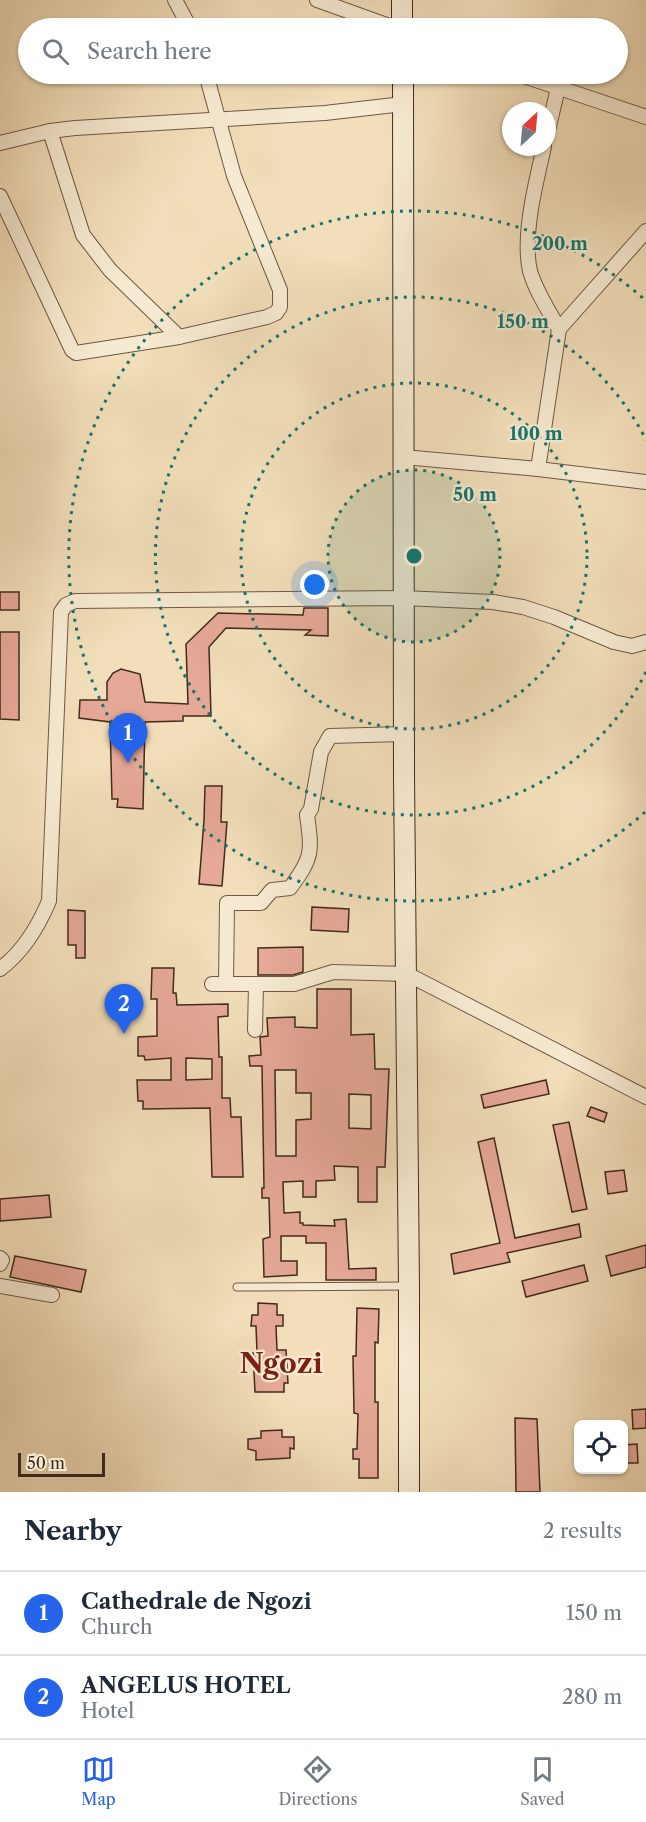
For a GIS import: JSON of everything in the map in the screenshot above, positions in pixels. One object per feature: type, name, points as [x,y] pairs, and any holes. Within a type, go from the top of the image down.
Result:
[{"type":"street","points":[[175,0],[185,18]]},
{"type":"street","points":[[318,0],[368,18]]},
{"type":"street","points":[[402,0],[402,18]]},
{"type":"street","points":[[0,196],[72,350],[76,354],[179,337],[276,313],[280,307],[280,290],[234,176],[209,84]]},
{"type":"street","points":[[402,84],[403,734],[410,1286],[409,1492]]},
{"type":"street","points":[[547,84],[646,117]]},
{"type":"street","points":[[555,102],[558,88]]},
{"type":"street","points":[[0,143],[50,131],[325,113],[403,104]]},
{"type":"street","points":[[50,131],[83,235],[110,270],[179,337]]},
{"type":"street","points":[[542,156],[528,234],[530,269],[537,290],[559,329]]},
{"type":"street","points":[[537,469],[559,329],[646,231]]},
{"type":"street","points":[[403,458],[537,469],[646,482]]},
{"type":"street","points":[[0,969],[21,949],[38,926],[49,901],[61,612],[66,605],[75,602],[403,598],[503,603],[555,617],[614,642],[632,646],[646,642]]},
{"type":"street","points":[[403,734],[330,736],[321,752],[307,815],[311,845],[307,866],[290,888],[272,890],[261,903],[227,903],[219,984],[294,984],[333,972],[407,974],[646,1097]]},
{"type":"street","points":[[255,1030],[256,984]]},
{"type":"street","points":[[0,1258],[2,1260],[0,1264]]},
{"type":"street","points":[[0,1286],[52,1295]]},
{"type":"lane","points":[[237,1287],[410,1286]]},
{"type":"building","points":[[0,592],[19,592],[19,610],[0,610]]},
{"type":"building","points":[[304,608],[328,608],[328,636],[305,635],[311,630],[226,628],[209,647],[211,716],[183,716],[183,721],[145,722],[143,809],[117,807],[118,799],[112,799],[110,722],[79,718],[80,700],[107,700],[107,682],[113,673],[121,669],[140,674],[145,702],[188,704],[186,644],[218,613],[303,615]]},
{"type":"building","points":[[0,632],[19,632],[19,720],[0,719]]},
{"type":"building","points":[[205,786],[222,786],[221,822],[227,822],[222,886],[199,884]]},
{"type":"building","points":[[312,907],[349,909],[348,932],[311,930]]},
{"type":"building","points":[[68,910],[85,911],[85,958],[76,958],[76,945],[68,945]]},
{"type":"building","points":[[303,947],[303,972],[293,975],[258,975],[258,948]]},
{"type":"building","points":[[152,968],[174,968],[173,993],[176,993],[177,1005],[228,1004],[228,1016],[218,1017],[219,1057],[222,1057],[222,1098],[230,1098],[231,1117],[241,1117],[243,1177],[212,1177],[210,1108],[143,1109],[143,1101],[138,1101],[137,1080],[171,1080],[171,1058],[145,1060],[144,1056],[138,1056],[138,1037],[157,1036],[157,999],[151,999]],"holes":[[[186,1058],[212,1059],[212,1079],[186,1080]]]},
{"type":"building","points":[[317,989],[351,989],[351,1035],[374,1034],[375,1069],[389,1069],[385,1167],[377,1167],[377,1202],[358,1202],[358,1167],[334,1166],[335,1180],[316,1181],[316,1197],[303,1197],[303,1181],[283,1182],[284,1213],[300,1212],[300,1223],[303,1225],[335,1226],[334,1220],[346,1219],[349,1269],[376,1268],[376,1280],[326,1280],[326,1243],[306,1243],[306,1236],[281,1236],[281,1261],[297,1261],[297,1275],[264,1277],[263,1239],[270,1237],[269,1198],[262,1198],[262,1188],[264,1188],[262,1066],[250,1066],[249,1056],[261,1055],[260,1037],[268,1036],[267,1018],[295,1017],[295,1027],[317,1028]],"holes":[[[275,1070],[296,1070],[296,1093],[311,1093],[311,1119],[296,1120],[296,1156],[276,1156]],[[349,1094],[371,1095],[371,1129],[349,1128]]]},
{"type":"building","points":[[546,1080],[549,1094],[484,1108],[481,1095]]},
{"type":"building","points":[[591,1107],[607,1113],[604,1122],[587,1116]]},
{"type":"building","points":[[569,1122],[587,1209],[572,1212],[553,1125]]},
{"type":"building","points":[[494,1138],[515,1238],[579,1224],[581,1237],[507,1253],[510,1262],[454,1274],[451,1254],[500,1243],[478,1142]]},
{"type":"building","points":[[624,1170],[627,1191],[608,1194],[605,1172]]},
{"type":"building","points":[[49,1195],[51,1217],[0,1221],[0,1199]]},
{"type":"building","points":[[646,1245],[646,1267],[611,1276],[606,1256]]},
{"type":"building","points":[[15,1256],[86,1270],[81,1292],[10,1277]]},
{"type":"building","points":[[584,1265],[588,1281],[526,1297],[522,1281]]},
{"type":"building","points":[[258,1303],[277,1304],[277,1315],[283,1315],[283,1326],[276,1326],[277,1350],[286,1350],[288,1383],[284,1383],[284,1392],[255,1392],[253,1353],[257,1353],[256,1326],[251,1326],[252,1315],[258,1315]]},
{"type":"building","points":[[357,1308],[379,1309],[378,1343],[375,1342],[378,1478],[359,1478],[359,1459],[353,1459],[353,1449],[357,1449],[358,1414],[354,1413],[353,1356],[356,1356]]},
{"type":"building","points":[[646,1409],[646,1428],[633,1429],[632,1410]]},
{"type":"building","points":[[515,1418],[537,1419],[540,1492],[516,1492]]},
{"type":"building","points":[[282,1430],[282,1437],[294,1437],[294,1449],[290,1448],[290,1458],[256,1460],[256,1451],[248,1449],[248,1439],[261,1438],[261,1431]]},
{"type":"building","points":[[637,1444],[638,1463],[628,1463],[628,1445]]},
{"type":"place","name":"Cathedrale de Ngozi","points":[[128,763]]},
{"type":"place","name":"ANGELUS HOTEL","points":[[124,1034]]},
{"type":"district","name":"Ngozi","points":[[281,1363]]}]
